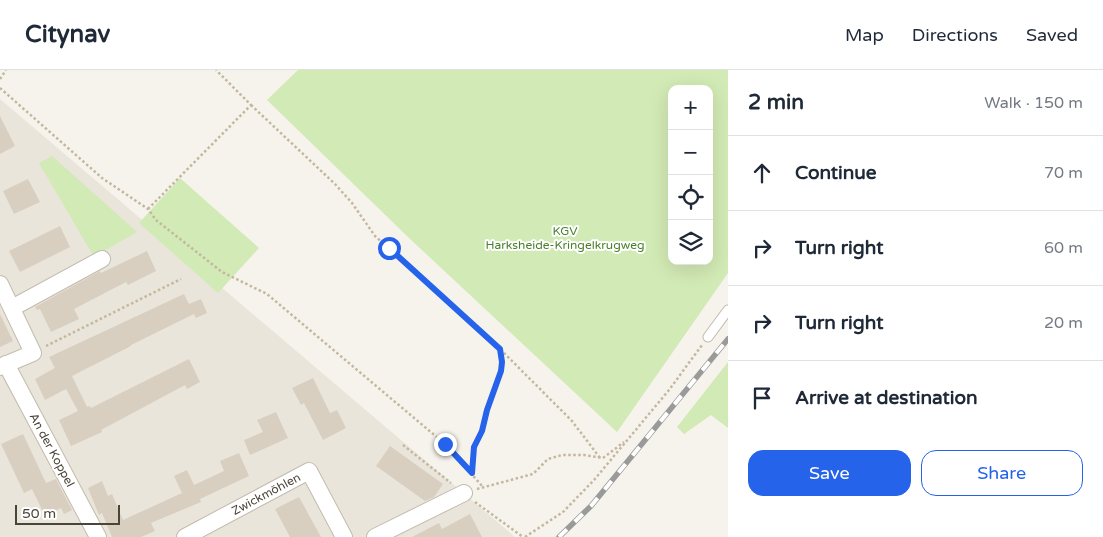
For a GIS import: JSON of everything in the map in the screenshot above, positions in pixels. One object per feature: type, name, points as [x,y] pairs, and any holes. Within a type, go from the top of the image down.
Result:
[{"type":"street","points":[[12,308],[102,259]]},
{"type":"street","points":[[0,284],[33,353]]},
{"type":"street","name":"An der Koppel","points":[[33,353],[3,365],[98,537]]},
{"type":"street","name":"Zwickmöhlen","points":[[185,537],[309,471],[344,537]]},
{"type":"street","points":[[375,537],[464,493]]},
{"type":"lane","points":[[708,337],[728,310]]},
{"type":"path","points":[[0,79],[6,70]]},
{"type":"path","points":[[216,70],[335,184],[352,203],[375,236],[500,349],[572,421],[600,458]]},
{"type":"path","points":[[0,88],[102,178],[148,209],[156,220],[222,272],[267,294],[445,444],[483,486]]},
{"type":"path","points":[[148,209],[251,105]]},
{"type":"path","points":[[33,353],[181,279]]},
{"type":"path","points":[[403,446],[524,537],[563,512],[594,480],[630,438],[708,337]]},
{"type":"path","points":[[472,473],[474,447],[482,431],[487,410],[501,371],[500,349]]},
{"type":"path","points":[[464,493],[483,486],[533,474],[548,459],[562,455],[603,458],[630,438]]},
{"type":"shaded area","points":[[0,99],[515,537],[0,537]]},
{"type":"green space","name":"KGV Harksheide-Kringelkrugweg","points":[[298,70],[728,70],[728,273],[617,432],[409,238],[267,100]]},
{"type":"green space","points":[[52,156],[137,232],[94,257],[39,163]]},
{"type":"green space","points":[[180,178],[259,248],[218,293],[139,223]]},
{"type":"green space","points":[[728,362],[728,428],[711,415],[684,434],[677,427]]},
{"type":"building","points":[[0,116],[15,146],[0,154]]},
{"type":"building","points":[[28,179],[40,202],[14,214],[3,191]]},
{"type":"building","points":[[60,226],[70,247],[20,272],[9,251]]},
{"type":"building","points":[[147,251],[156,271],[128,285],[126,282],[74,309],[79,319],[51,332],[40,309],[37,310],[35,307],[100,271],[101,273]]},
{"type":"building","points":[[184,294],[189,304],[201,299],[207,313],[196,318],[194,314],[72,376],[87,407],[90,406],[91,408],[189,359],[200,382],[187,389],[185,385],[101,430],[102,432],[71,446],[59,420],[78,411],[66,389],[45,400],[35,379],[55,368],[49,357]]},
{"type":"building","points":[[0,314],[13,341],[0,347]]},
{"type":"building","points":[[313,378],[330,413],[337,410],[346,428],[323,440],[304,403],[301,405],[292,388]]},
{"type":"building","points":[[276,412],[288,438],[250,455],[244,440],[263,432],[257,420]]},
{"type":"building","points":[[23,434],[46,483],[56,479],[72,510],[64,514],[61,508],[45,516],[32,489],[24,493],[1,444]]},
{"type":"building","points":[[390,446],[443,484],[434,497],[425,501],[376,466]]},
{"type":"building","points":[[239,453],[249,476],[200,499],[201,502],[151,523],[155,531],[141,537],[112,537],[102,513],[99,515],[88,488],[102,481],[108,496],[112,494],[123,520],[182,493],[174,476],[187,470],[194,485],[224,471],[220,461]]},
{"type":"building","points":[[299,497],[321,537],[290,537],[275,509]]},
{"type":"building","points":[[470,514],[482,537],[412,537],[439,523],[442,529]]},
{"type":"railway","points":[[559,537],[591,506],[728,339]]},
{"type":"route","points":[[389,248],[500,349],[501,371],[487,410],[482,431],[474,447],[472,473],[445,444]]}]
